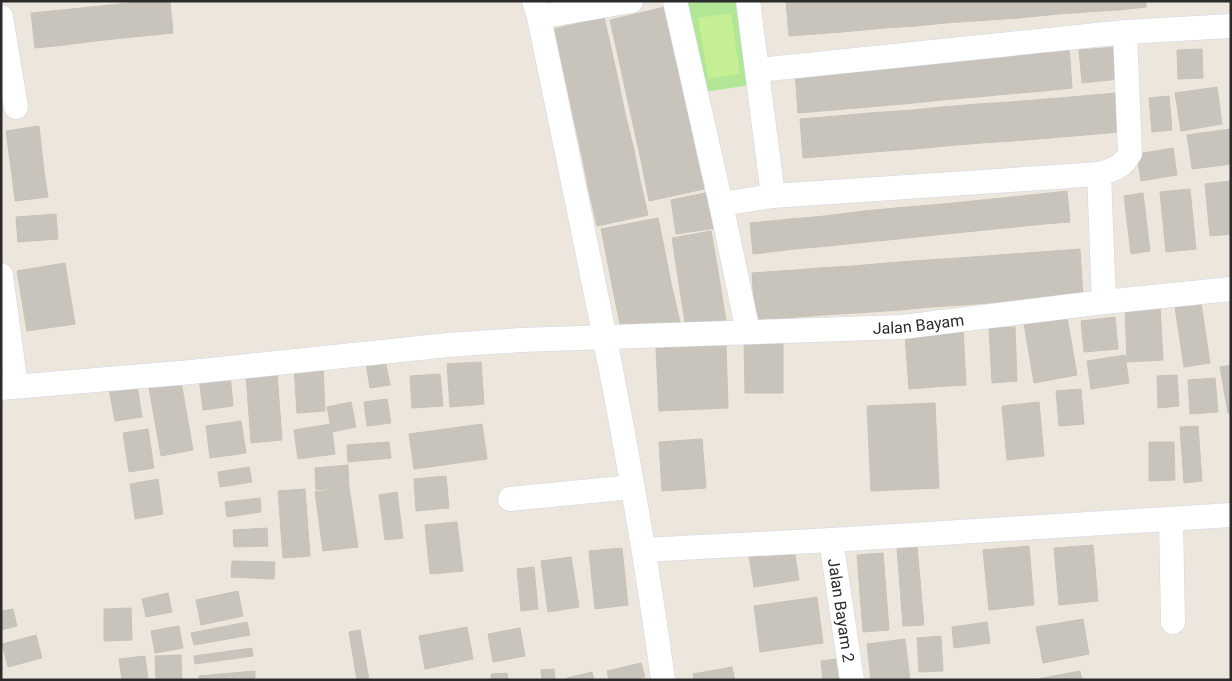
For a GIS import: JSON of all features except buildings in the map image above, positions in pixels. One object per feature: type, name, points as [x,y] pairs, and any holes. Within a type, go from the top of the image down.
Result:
[{"type":"street","points":[[631,1],[536,9],[604,338],[644,550],[663,680]]},
{"type":"street","points":[[675,1],[748,331]]},
{"type":"street","points":[[748,1],[773,196]]},
{"type":"street","points":[[1,17],[16,107]]},
{"type":"street","points":[[758,70],[1125,32],[1231,26]]},
{"type":"street","points":[[721,204],[773,196],[1099,174],[1118,168],[1126,162],[1130,154],[1125,32]]},
{"type":"street","points":[[1099,174],[1104,302]]},
{"type":"street","points":[[1,275],[9,387]]},
{"type":"street","name":"Jalan Bayam","points":[[9,387],[191,372],[448,345],[521,340],[902,327],[1104,302],[1231,289]]},
{"type":"street","points":[[510,499],[632,487]]},
{"type":"street","points":[[644,550],[1231,515]]},
{"type":"street","points":[[1171,519],[1172,622]]},
{"type":"street","name":"Jalan Bayam 2","points":[[831,540],[852,680]]},
{"type":"green space","points":[[682,1],[740,1],[751,85],[704,92]]},
{"type":"green space","points":[[731,13],[740,74],[708,79],[698,18]]}]
